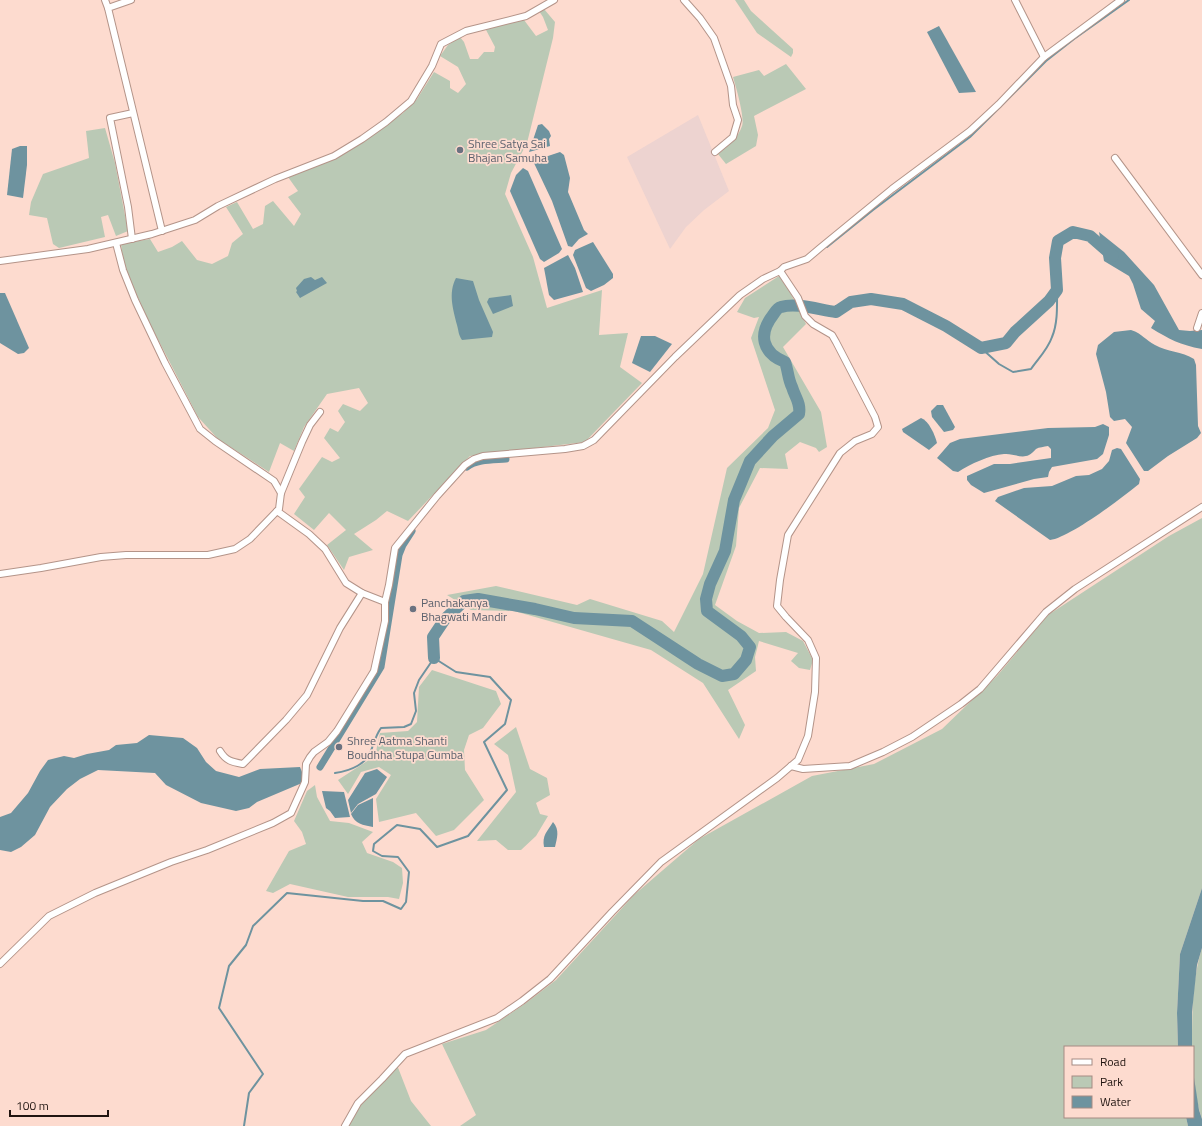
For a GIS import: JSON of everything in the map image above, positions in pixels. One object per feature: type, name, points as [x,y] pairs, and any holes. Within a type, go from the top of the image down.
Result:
[{"type":"street","points":[[105,0],[162,231]]},
{"type":"street","points":[[108,8],[131,0]]},
{"type":"street","points":[[0,262],[88,249],[162,231],[195,220],[218,206],[275,179],[334,156],[386,122],[411,101],[432,66],[441,44],[466,30],[526,16],[554,0]]},
{"type":"street","points":[[684,0],[700,18],[714,38],[731,86],[733,105],[738,120],[733,137],[715,152]]},
{"type":"street","points":[[1015,0],[1044,57]]},
{"type":"street","points":[[0,964],[49,916],[95,893],[171,862],[207,850],[273,823],[291,813],[305,782],[306,764],[310,757],[314,752],[328,742],[337,731],[374,671],[385,622],[385,602],[395,548],[436,496],[465,465],[474,459],[483,456],[565,449],[583,446],[594,440],[740,295],[764,279],[780,271],[784,267],[807,259],[892,189],[970,132],[1044,57],[1122,0]]},
{"type":"street","points":[[132,239],[128,207],[110,118],[133,113]]},
{"type":"street","points":[[1115,158],[1202,275]]},
{"type":"street","points":[[116,243],[123,270],[135,300],[165,363],[200,429],[274,481],[281,493]]},
{"type":"street","points":[[344,1126],[358,1103],[405,1054],[497,1018],[522,1001],[550,979],[661,862],[777,778],[798,760],[808,736],[815,692],[816,658],[808,640],[777,606],[788,535],[840,453],[855,441],[872,434],[878,427],[875,417],[834,338],[832,335],[813,324],[806,316],[798,298],[780,271]]},
{"type":"street","points":[[1197,328],[1202,313]]},
{"type":"street","points":[[0,574],[101,557],[208,555],[235,549],[250,539],[279,509],[281,493],[310,425],[320,412]]},
{"type":"street","points":[[791,766],[803,769],[850,766],[883,752],[912,737],[962,704],[980,689],[1046,612],[1075,589],[1202,507]]},
{"type":"street","points":[[277,511],[309,534],[325,549],[346,583],[362,593],[385,602]]},
{"type":"street","points":[[220,751],[224,758],[243,764],[286,720],[307,695],[340,628],[362,593]]},
{"type":"shaded area","points":[[698,115],[729,191],[704,210],[686,227],[670,249],[627,157]]},
{"type":"green space","points":[[735,0],[744,0],[751,11],[793,49],[791,57],[757,33]]},
{"type":"green space","points":[[544,9],[555,22],[553,38],[527,143],[511,173],[505,194],[533,257],[547,308],[602,290],[599,335],[628,333],[620,367],[642,383],[585,442],[470,456],[408,521],[387,511],[354,534],[373,550],[349,557],[344,570],[327,545],[346,530],[329,513],[314,530],[294,514],[305,497],[299,489],[322,457],[332,462],[340,458],[324,438],[330,428],[338,432],[345,422],[338,411],[343,404],[360,411],[368,403],[359,388],[327,394],[304,427],[294,451],[280,443],[269,472],[218,439],[198,417],[149,322],[124,267],[121,244],[150,239],[158,252],[172,247],[182,241],[197,260],[212,264],[228,256],[232,243],[243,234],[226,207],[237,202],[253,229],[263,224],[265,206],[273,201],[294,226],[301,214],[288,197],[298,191],[288,177],[341,155],[367,139],[403,113],[417,99],[434,72],[450,81],[450,88],[458,93],[466,84],[458,67],[440,56],[448,45],[460,37],[464,42],[470,59],[478,59],[484,52],[494,52],[495,47],[485,28],[513,21],[524,20],[536,36],[548,30],[539,11]]},
{"type":"green space","points":[[786,64],[806,89],[754,116],[758,135],[756,146],[726,164],[718,154],[735,138],[743,122],[740,102],[733,77],[759,70],[764,76]]},
{"type":"green space","points":[[105,128],[115,163],[128,231],[116,236],[108,215],[101,217],[105,237],[59,248],[53,244],[47,218],[29,215],[31,202],[43,174],[89,158],[86,131]]},
{"type":"green space","points":[[779,276],[790,292],[806,324],[783,347],[821,412],[827,447],[819,452],[816,448],[800,442],[785,454],[788,469],[760,468],[739,508],[736,546],[715,605],[737,621],[759,633],[786,632],[803,641],[813,660],[810,670],[799,668],[791,661],[798,653],[759,641],[755,657],[756,671],[728,690],[745,725],[739,739],[703,683],[651,650],[514,611],[471,610],[447,595],[496,586],[577,605],[590,599],[662,621],[674,632],[703,574],[727,468],[768,428],[775,410],[751,338],[759,317],[754,318],[737,312],[745,298]]},
{"type":"green space","points":[[1202,518],[1202,888],[1180,954],[1177,1013],[1178,1046],[1064,1046],[1064,1118],[1186,1118],[1188,1126],[460,1126],[476,1115],[442,1044],[486,1030],[526,1003],[556,980],[634,895],[699,839],[812,776],[874,764],[942,729],[997,676],[1048,615],[1169,536]]},
{"type":"green space","points":[[432,670],[496,691],[501,704],[483,728],[469,735],[464,750],[465,770],[484,800],[454,830],[436,836],[416,813],[379,822],[376,799],[391,775],[379,767],[361,772],[348,794],[338,780],[375,756],[380,733],[408,731],[417,722],[419,687]]},
{"type":"green space","points":[[516,727],[530,769],[547,778],[550,795],[536,803],[540,814],[548,816],[536,836],[521,850],[508,850],[496,840],[477,841],[516,792],[508,755],[494,744]]},
{"type":"green space","points":[[315,785],[317,797],[330,821],[349,823],[373,832],[362,842],[367,853],[393,862],[402,868],[403,883],[399,899],[388,897],[348,897],[290,884],[273,893],[266,891],[289,851],[306,844],[302,832],[294,821],[307,791]]},
{"type":"green space","points":[[1202,948],[1202,1119],[1196,1092],[1194,1074],[1194,1046],[1192,1046],[1194,985]]},
{"type":"green space","points":[[397,1065],[411,1101],[431,1126],[348,1126],[361,1105]]},
{"type":"water","points":[[939,26],[976,92],[959,93],[927,32]]},
{"type":"water","points":[[542,124],[549,131],[551,136],[549,139],[550,146],[529,152],[538,125]]},
{"type":"water","points":[[20,146],[27,146],[27,165],[23,198],[7,195],[12,149]]},
{"type":"water","points":[[560,152],[564,155],[570,178],[568,192],[584,230],[588,234],[579,239],[572,247],[568,246],[552,201],[533,161]]},
{"type":"water","points":[[523,168],[528,171],[562,249],[559,253],[544,262],[540,259],[510,191],[516,175]]},
{"type":"water","points":[[1099,232],[1124,252],[1154,285],[1179,330],[1202,330],[1202,349],[1187,346],[1151,328],[1155,321],[1141,309],[1129,276],[1104,261]]},
{"type":"water","points":[[593,242],[613,274],[613,278],[604,285],[591,291],[586,288],[573,255],[575,250]]},
{"type":"water","points":[[568,255],[575,268],[583,292],[554,300],[549,295],[544,268]]},
{"type":"water","points":[[311,277],[315,280],[322,277],[327,283],[300,298],[296,292],[296,288],[304,279]]},
{"type":"water","points":[[456,278],[473,281],[479,300],[493,332],[492,337],[462,340],[452,301],[452,289]]},
{"type":"water","points":[[0,293],[5,293],[29,348],[24,353],[18,354],[0,343]]},
{"type":"water","points":[[511,295],[513,306],[493,314],[487,302],[489,298]]},
{"type":"water","points":[[1131,330],[1164,349],[1189,356],[1194,359],[1196,365],[1198,426],[1201,433],[1197,438],[1168,456],[1148,471],[1144,471],[1126,443],[1132,427],[1125,419],[1114,421],[1110,417],[1106,392],[1096,354],[1098,345],[1114,332]]},
{"type":"water","points":[[641,336],[655,336],[672,344],[650,372],[632,363]]},
{"type":"water","points":[[937,405],[943,405],[955,427],[953,430],[944,432],[932,417],[931,411]]},
{"type":"water","points":[[921,418],[929,425],[937,443],[929,450],[903,432],[902,429]]},
{"type":"water","points":[[1103,424],[1109,427],[1109,435],[1103,454],[1097,459],[1052,467],[1048,477],[1034,479],[984,493],[971,485],[967,480],[967,476],[994,464],[1010,464],[1051,458],[1051,449],[1048,446],[1039,448],[1030,455],[1026,456],[1007,454],[993,456],[974,463],[958,472],[953,471],[937,458],[950,443],[960,439],[1048,428],[1095,427]]},
{"type":"water","points":[[1117,448],[1121,449],[1140,479],[1139,484],[1082,525],[1059,538],[1050,540],[995,501],[998,497],[1024,488],[1052,486],[1076,476],[1089,475],[1102,469],[1109,461],[1112,450]]},
{"type":"water","points":[[149,735],[183,738],[197,748],[206,762],[216,771],[239,777],[260,769],[300,767],[302,772],[302,783],[257,802],[249,808],[236,811],[201,803],[166,785],[155,773],[98,770],[80,779],[67,789],[50,807],[35,835],[21,847],[11,852],[0,850],[0,817],[11,813],[28,793],[48,760],[64,756],[74,758],[109,750],[116,745],[137,743]]},
{"type":"water","points":[[377,769],[387,777],[376,794],[358,804],[351,813],[348,800],[365,773]]},
{"type":"water","points":[[322,791],[344,792],[350,817],[335,818],[326,808]]},
{"type":"water","points":[[373,798],[373,827],[357,822],[351,814],[358,805]]},
{"type":"water","points":[[553,822],[557,828],[555,847],[544,847],[544,836]]},
{"type":"water","points":[[1202,888],[1202,948],[1197,965],[1192,1012],[1192,1046],[1178,1046],[1177,1013],[1180,954]]},
{"type":"water","points":[[1194,1078],[1202,1126],[1188,1126],[1186,1118],[1194,1118]]},
{"type":"waterway","points":[[827,247],[873,210],[970,137],[1046,61],[1129,0]]},
{"type":"waterway","points":[[434,658],[433,637],[445,619],[464,601],[478,599],[535,609],[574,618],[632,621],[698,664],[722,676],[734,674],[746,660],[750,647],[741,636],[707,611],[706,599],[710,584],[725,551],[734,500],[750,461],[773,436],[799,414],[798,403],[785,362],[771,354],[765,342],[765,329],[776,310],[781,307],[794,305],[836,312],[851,302],[871,299],[903,304],[946,326],[981,348],[1006,343],[1015,332],[1049,301],[1057,290],[1055,258],[1058,241],[1073,232],[1090,236],[1113,256]]},
{"type":"waterway","points":[[981,348],[999,364],[1013,372],[1031,369],[1048,346],[1054,332],[1057,314],[1057,290]]},
{"type":"waterway","points":[[467,467],[480,461],[506,459]]},
{"type":"waterway","points":[[320,767],[381,667],[399,555],[403,545],[412,531]]},
{"type":"waterway","points":[[244,1126],[249,1093],[263,1074],[219,1008],[229,966],[246,945],[253,926],[287,893],[363,901],[383,901],[401,909],[406,902],[409,872],[398,857],[382,856],[373,851],[374,844],[397,825],[420,829],[437,847],[468,836],[507,790],[484,742],[505,724],[511,700],[490,677],[456,672],[434,658],[419,680],[414,693],[416,711],[411,724],[404,727],[381,728],[367,758],[358,766],[335,773]]},
{"type":"place","name":"Shree Satya Sai Bhajan Samuha","points":[[460,150]]},
{"type":"place","name":"Panchakanya Bhagwati Mandir","points":[[413,609]]},
{"type":"place","name":"Shree Aatma Shanti Boudhha Stupa Gumba","points":[[339,747]]}]
